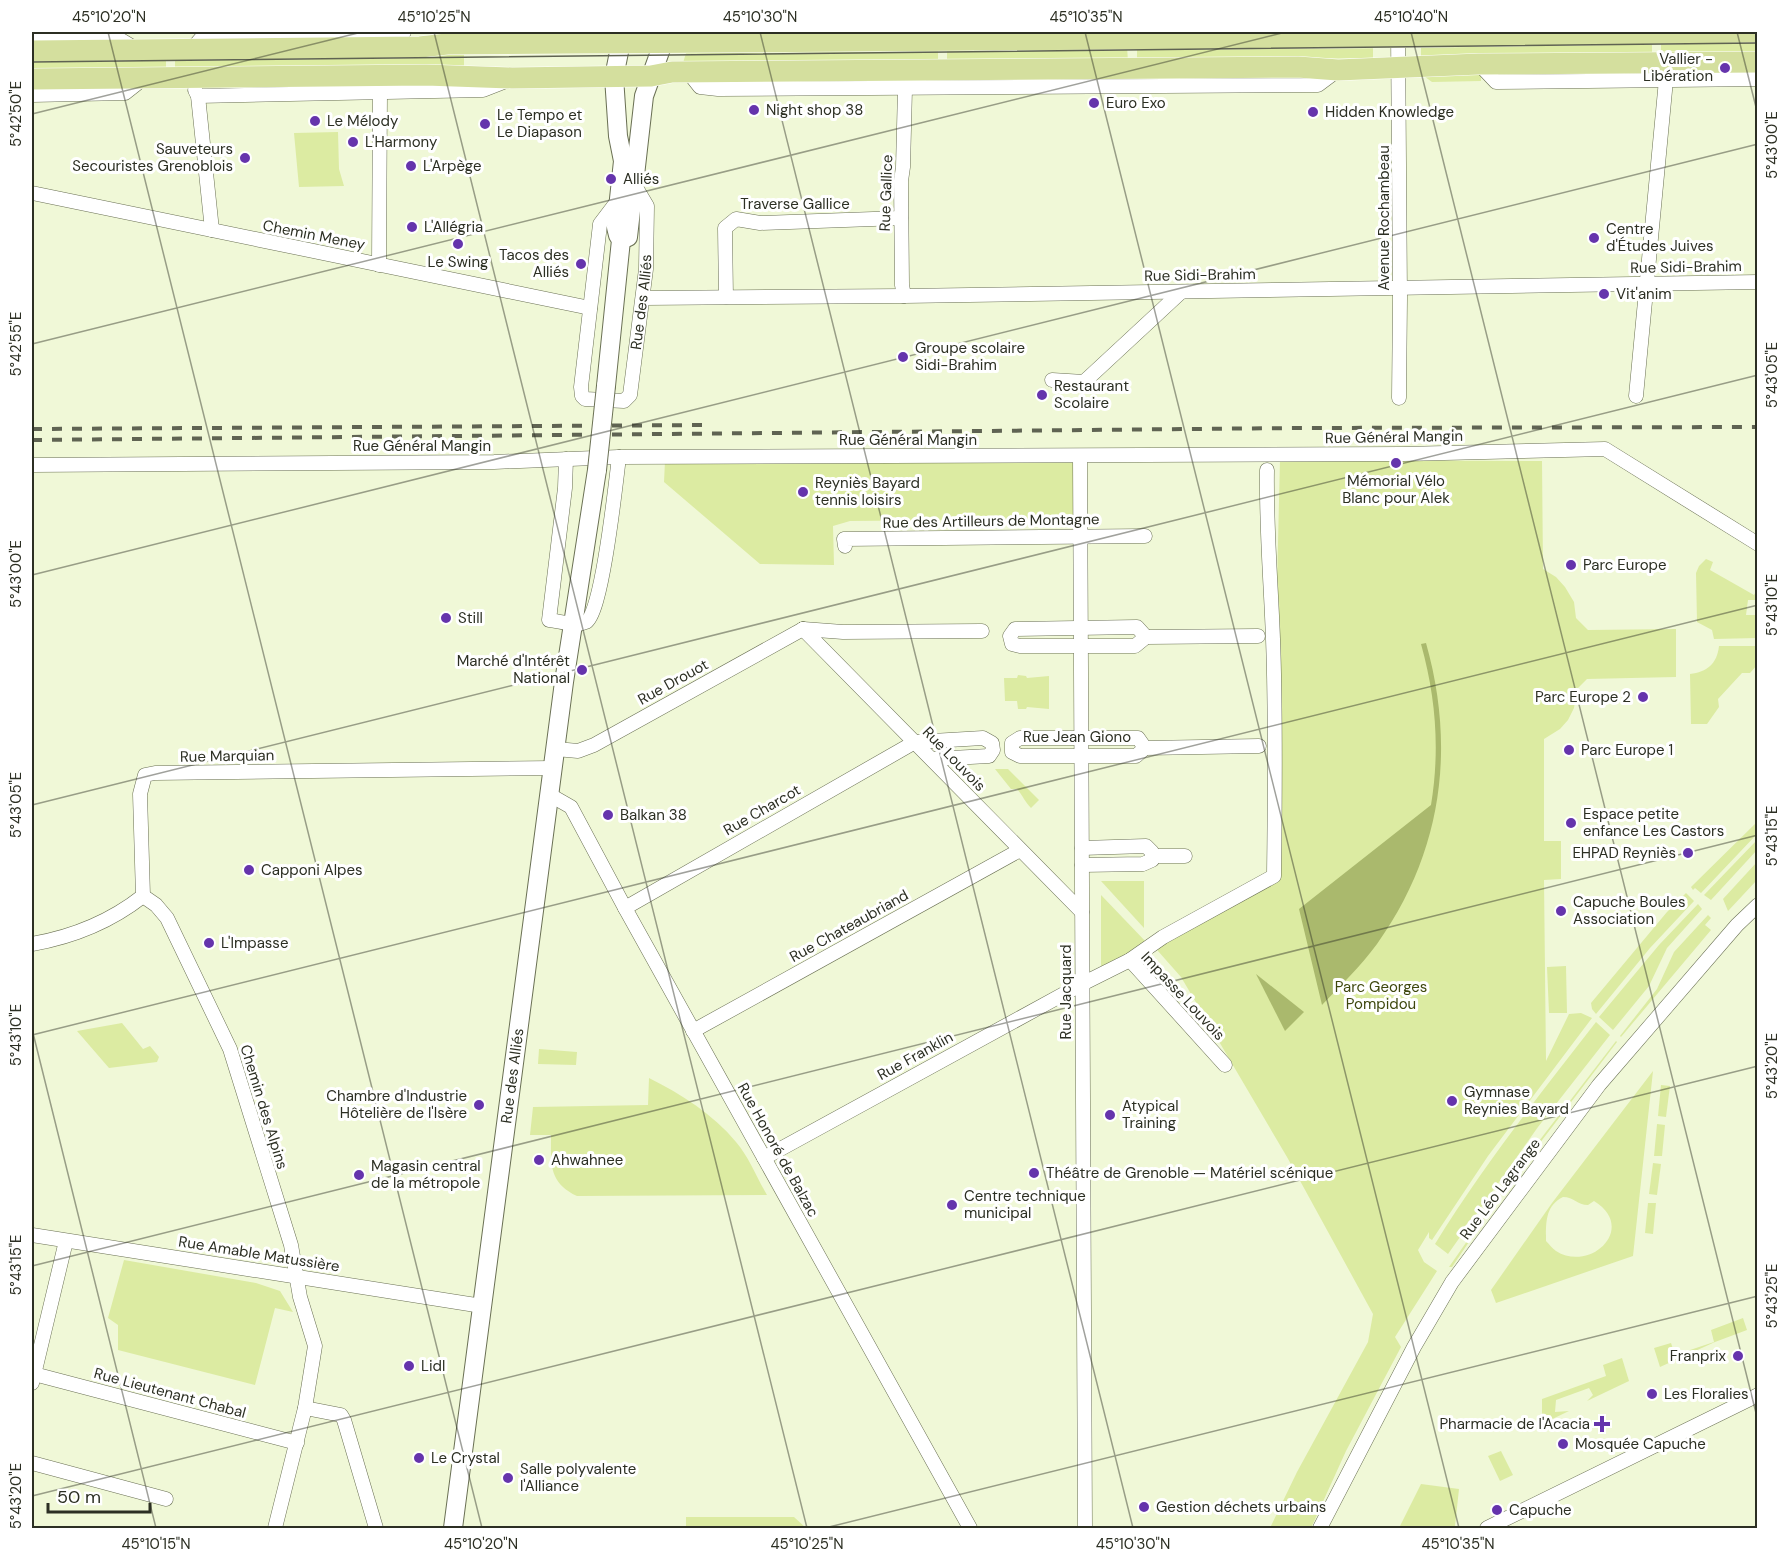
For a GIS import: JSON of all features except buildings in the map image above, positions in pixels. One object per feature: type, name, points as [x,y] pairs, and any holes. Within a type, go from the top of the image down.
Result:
[{"type":"main road","points":[[32,51],[420,47],[548,37],[665,37],[821,42],[1365,34],[1758,32]]},
{"type":"main road","name":"Rue des Alliés","points":[[453,1528],[553,768],[597,470],[621,240],[616,227],[623,161],[618,136],[614,77],[622,37]]},
{"type":"main road","name":"Rue des Alliés","points":[[621,240],[628,237],[642,108],[665,37]]},
{"type":"main road","points":[[32,79],[146,77],[194,87],[426,75],[512,78],[651,76],[672,72],[1298,67],[1338,69],[1479,64],[1758,62]]},
{"type":"street","points":[[192,49],[204,35],[404,32]]},
{"type":"street","points":[[821,42],[840,32]]},
{"type":"street","points":[[32,35],[111,34],[137,50]]},
{"type":"street","name":"Avenue Rochambeau","points":[[1398,34],[1399,398]]},
{"type":"street","points":[[1479,64],[1496,82],[1758,79]]},
{"type":"street","points":[[689,73],[700,87],[718,89],[905,89],[1318,86],[1338,69]]},
{"type":"street","points":[[32,95],[125,93],[146,77]]},
{"type":"street","points":[[212,230],[194,87],[380,92],[483,90],[512,78]]},
{"type":"street","points":[[1636,396],[1666,80]]},
{"type":"street","name":"Rue Gallice","points":[[904,297],[901,218],[905,89]]},
{"type":"street","points":[[379,264],[380,92]]},
{"type":"street","name":"Rue des Alliés","points":[[620,198],[600,224],[581,387],[582,396],[585,399],[624,401],[630,394],[644,298],[647,206],[634,183]]},
{"type":"street","name":"Chemin Meney","points":[[32,194],[590,308]]},
{"type":"street","name":"Traverse Gallice","points":[[726,297],[725,228],[736,219],[760,223],[901,218]]},
{"type":"street","name":"Rue Sidi-Brahim","points":[[644,298],[904,297],[1758,282]]},
{"type":"street","points":[[1052,380],[1084,382],[1181,292]]},
{"type":"street","name":"Rue Général Mangin","points":[[32,465],[482,462],[619,457],[1392,454],[1605,449],[1758,544]]},
{"type":"street","name":"Rue Jacquard","points":[[1080,456],[1085,1528]]},
{"type":"street","points":[[566,459],[565,488],[549,620],[574,624],[589,619],[600,593],[619,457]]},
{"type":"street","points":[[1130,960],[1153,943],[1274,876],[1275,754],[1273,638],[1267,541],[1267,470]]},
{"type":"street","name":"Rue des Artilleurs de Montagne","points":[[845,546],[844,538],[1144,536]]},
{"type":"street","points":[[1146,637],[1137,627],[1015,629],[1010,636],[1012,644],[1020,646],[1135,646],[1146,637],[1258,636]]},
{"type":"street","points":[[803,629],[843,632],[982,631]]},
{"type":"street","name":"Rue Drouot","points":[[556,749],[578,751],[594,745],[803,629]]},
{"type":"street","name":"Rue Louvois","points":[[803,629],[1082,912]]},
{"type":"street","points":[[915,742],[983,738],[992,743],[993,750],[989,756],[932,759]]},
{"type":"street","name":"Rue Jean Giono","points":[[1145,748],[1138,738],[1020,738],[1012,743],[1012,752],[1020,756],[1136,756],[1145,748],[1259,746]]},
{"type":"street","name":"Rue Charcot","points":[[625,908],[915,742]]},
{"type":"street","name":"Rue Marquian","points":[[143,896],[140,794],[145,775],[155,773],[553,768]]},
{"type":"street","name":"Rue Honoré de Balzac","points":[[550,795],[571,807],[970,1528]]},
{"type":"street","points":[[1082,848],[1146,846],[1152,852],[1152,860],[1143,864],[1082,864]]},
{"type":"street","name":"Rue Chateaubriand","points":[[693,1031],[1020,850]]},
{"type":"street","points":[[1152,856],[1185,856]]},
{"type":"street","points":[[32,944],[54,940],[106,921],[143,896]]},
{"type":"street","name":"Chemin des Alpins","points":[[143,896],[156,905],[167,918],[230,1049],[291,1245],[300,1297],[315,1346],[305,1408]]},
{"type":"street","name":"Rue Léo Lagrange","points":[[1320,1528],[1414,1347],[1452,1282],[1599,1085],[1737,925],[1758,905]]},
{"type":"street","name":"Impasse Louvois","points":[[1082,984],[1130,960],[1225,1065]]},
{"type":"street","name":"Rue Franklin","points":[[764,1158],[1082,984]]},
{"type":"street","name":"Rue Amable Matussière","points":[[32,1235],[482,1306]]},
{"type":"street","name":"Rue Lieutenant Chabal","points":[[66,1241],[33,1379],[297,1443]]},
{"type":"street","points":[[1486,1528],[1758,1395]]},
{"type":"street","points":[[275,1528],[305,1408],[340,1415],[344,1420],[376,1528]]},
{"type":"street","points":[[32,1463],[166,1499]]},
{"type":"green space","points":[[1757,39],[1757,54],[1661,55],[1661,40]]},
{"type":"green space","points":[[1652,41],[1652,55],[1421,57],[1421,43]]},
{"type":"green space","points":[[1373,43],[1373,58],[1137,61],[1137,47]]},
{"type":"green space","points":[[1127,47],[1128,61],[947,63],[947,48]]},
{"type":"green space","points":[[938,48],[938,63],[682,66],[687,50]]},
{"type":"green space","points":[[464,54],[464,67],[175,70],[175,57]]},
{"type":"green space","points":[[166,57],[166,70],[32,71],[32,58]]},
{"type":"green space","points":[[1481,73],[1481,81],[1432,82],[1421,74]]},
{"type":"green space","points":[[338,132],[339,169],[344,186],[299,187],[294,133]]},
{"type":"green space","name":"Parc Georges Pompidou","points":[[1280,460],[1542,461],[1543,569],[1556,577],[1565,587],[1574,602],[1576,618],[1588,630],[1676,629],[1676,677],[1587,679],[1577,689],[1574,708],[1568,720],[1560,729],[1544,739],[1544,841],[1561,841],[1561,879],[1544,880],[1546,1061],[1569,1014],[1581,1013],[1592,1018],[1488,1156],[1432,1240],[1429,1238],[1429,1232],[1418,1250],[1424,1262],[1437,1271],[1395,1337],[1401,1347],[1346,1451],[1311,1528],[1270,1528],[1297,1472],[1368,1342],[1373,1314],[1287,1157],[1181,977],[1150,942],[1270,874]]},
{"type":"green space","points":[[665,461],[1075,462],[1075,522],[1065,528],[1062,519],[850,521],[833,526],[834,565],[760,564],[664,482]]},
{"type":"green space","points":[[1706,559],[1713,562],[1710,570],[1754,595],[1757,590],[1757,600],[1748,600],[1746,615],[1757,615],[1757,638],[1714,639],[1712,630],[1697,622],[1696,573]]},
{"type":"green space","points":[[1719,646],[1757,646],[1757,665],[1750,673],[1742,673],[1718,699],[1719,707],[1707,724],[1691,724],[1690,674],[1710,666],[1716,658]]},
{"type":"green space","points":[[1018,675],[1027,678],[1049,676],[1049,709],[1027,707],[1018,709],[1017,701],[1005,701],[1004,678],[1017,678]]},
{"type":"green space","points":[[995,769],[1008,769],[1039,800],[1031,808],[1017,789],[1011,789]]},
{"type":"green space","points":[[1757,822],[1757,834],[1701,893],[1695,888],[1693,890],[1691,887]]},
{"type":"green space","points":[[1757,840],[1757,850],[1711,900],[1704,895]]},
{"type":"green space","points":[[1757,862],[1757,880],[1728,911],[1723,899]]},
{"type":"green space","points":[[1101,881],[1144,881],[1144,928]]},
{"type":"green space","points":[[1686,893],[1694,901],[1650,948],[1596,1014],[1591,1003],[1667,912]]},
{"type":"green space","points":[[1101,895],[1147,943],[1101,969]]},
{"type":"green space","points":[[1698,904],[1702,909],[1667,948],[1649,986],[1613,1030],[1599,1017],[1659,945]]},
{"type":"green space","points":[[1708,915],[1711,918],[1705,925],[1711,930],[1621,1037],[1657,989],[1674,952]]},
{"type":"green space","points":[[1566,966],[1567,1013],[1549,1013],[1547,967]]},
{"type":"green space","points":[[1596,1022],[1610,1035],[1538,1127],[1448,1254],[1435,1244],[1453,1215],[1512,1131]]},
{"type":"green space","points":[[122,1023],[143,1049],[150,1046],[159,1057],[157,1062],[109,1068],[77,1031]]},
{"type":"green space","points":[[1616,1041],[1507,1186],[1452,1267],[1449,1267],[1516,1171]]},
{"type":"green space","points":[[539,1049],[577,1052],[576,1065],[538,1064]]},
{"type":"green space","points":[[1653,1071],[1633,1256],[1496,1303],[1491,1290],[1552,1203]],"holes":[[[1567,1197],[1584,1205],[1594,1201],[1606,1212],[1611,1223],[1610,1234],[1595,1252],[1582,1256],[1569,1256],[1556,1251],[1546,1241],[1550,1210],[1557,1201]]]},
{"type":"green space","points":[[649,1078],[696,1105],[717,1122],[745,1154],[767,1195],[577,1196],[568,1191],[553,1171],[551,1135],[530,1135],[533,1107],[648,1105]]},
{"type":"green space","points":[[1661,1085],[1670,1086],[1666,1117],[1658,1116]]},
{"type":"green space","points":[[1657,1124],[1665,1125],[1662,1156],[1654,1156]]},
{"type":"green space","points":[[1653,1163],[1661,1164],[1657,1195],[1649,1194]]},
{"type":"green space","points":[[1648,1203],[1656,1203],[1653,1234],[1645,1233]]},
{"type":"green space","points":[[124,1260],[256,1283],[280,1291],[293,1312],[275,1308],[255,1385],[118,1350],[118,1325],[108,1318]]},
{"type":"green space","points":[[1743,1318],[1747,1330],[1660,1367],[1654,1348],[1671,1343],[1675,1355],[1714,1342],[1711,1330]]},
{"type":"green space","points":[[1622,1358],[1629,1381],[1587,1401],[1593,1395],[1589,1388],[1556,1400],[1555,1412],[1569,1411],[1542,1424],[1542,1399],[1606,1376],[1603,1365]]},
{"type":"green space","points":[[1501,1451],[1513,1475],[1500,1481],[1488,1456]]},
{"type":"green space","points":[[1421,1484],[1459,1489],[1455,1526],[1450,1528],[1399,1528]]},
{"type":"green space","points":[[686,1517],[794,1517],[806,1528],[686,1528]]},
{"type":"shaded area","points":[[1426,643],[1435,683],[1440,722],[1441,761],[1437,799],[1429,837],[1416,873],[1399,909],[1377,944],[1358,968],[1322,1005],[1299,909],[1431,805],[1436,744],[1430,684],[1421,644]]},
{"type":"shaded area","points":[[1256,974],[1304,1012],[1285,1031]]},
{"type":"tram line","points":[[32,62],[1758,43]]},
{"type":"railway","points":[[32,429],[708,425]]},
{"type":"railway","points":[[32,440],[1296,428],[1758,427]]},
{"type":"place","name":"Vallier - Libération","points":[[1725,68]]},
{"type":"place","name":"Euro Exo","points":[[1094,103]]},
{"type":"place","name":"Night shop 38","points":[[754,110]]},
{"type":"place","name":"Hidden Knowledge","points":[[1313,112]]},
{"type":"place","name":"Le Mélody","points":[[315,121]]},
{"type":"place","name":"Le Tempo et Le Diapason","points":[[485,124]]},
{"type":"place","name":"L'Harmony","points":[[353,142]]},
{"type":"place","name":"Sauveteurs Secouristes Grenoblois","points":[[245,158]]},
{"type":"place","name":"L'Arpège","points":[[411,166]]},
{"type":"place","name":"Alliés","points":[[611,179]]},
{"type":"place","name":"L'Allégria","points":[[412,227]]},
{"type":"place","name":"Centre d'Études Juives","points":[[1594,238]]},
{"type":"place","name":"Le Swing","points":[[458,244]]},
{"type":"place","name":"Tacos des Alliés","points":[[581,264]]},
{"type":"place","name":"Vit'anim","points":[[1604,294]]},
{"type":"place","name":"Groupe scolaire Sidi-Brahim","points":[[903,357]]},
{"type":"place","name":"Restaurant Scolaire","points":[[1042,395]]},
{"type":"place","name":"Mémorial Vélo Blanc pour Alek","points":[[1396,463]]},
{"type":"place","name":"Reyniès Bayard tennis loisirs","points":[[803,492]]},
{"type":"place","name":"Parc Europe","points":[[1571,565]]},
{"type":"place","name":"Still","points":[[446,618]]},
{"type":"place","name":"Marché d'Intérêt National","points":[[582,670]]},
{"type":"place","name":"Parc Europe 2","points":[[1643,697]]},
{"type":"place","name":"Parc Europe 1","points":[[1569,750]]},
{"type":"place","name":"Balkan 38","points":[[608,815]]},
{"type":"place","name":"Espace petite enfance Les Castors","points":[[1571,823]]},
{"type":"place","name":"EHPAD Reyniès","points":[[1688,853]]},
{"type":"place","name":"Capponi Alpes","points":[[249,870]]},
{"type":"place","name":"Capuche Boules Association","points":[[1561,911]]},
{"type":"place","name":"L'Impasse","points":[[209,943]]},
{"type":"place","name":"Gymnase Reynies Bayard","points":[[1452,1101]]},
{"type":"place","name":"Chambre d'Industrie Hôtelière de l'Isère","points":[[479,1105]]},
{"type":"place","name":"Atypical Training","points":[[1110,1115]]},
{"type":"place","name":"Ahwahnee","points":[[539,1160]]},
{"type":"place","name":"Théâtre de Grenoble — Matériel scénique","points":[[1034,1173]]},
{"type":"place","name":"Magasin central de la métropole","points":[[359,1175]]},
{"type":"place","name":"Centre technique municipal","points":[[952,1205]]},
{"type":"place","name":"Franprix","points":[[1738,1356]]},
{"type":"place","name":"Lidl","points":[[409,1366]]},
{"type":"place","name":"Les Floralies","points":[[1652,1394]]},
{"type":"place","name":"Pharmacie de l'Acacia","points":[[1602,1424]]},
{"type":"place","name":"Mosquée Capuche","points":[[1563,1444]]},
{"type":"place","name":"Le Crystal","points":[[419,1458]]},
{"type":"place","name":"Salle polyvalente l'Alliance","points":[[508,1478]]},
{"type":"place","name":"Gestion déchets urbains","points":[[1144,1507]]},
{"type":"place","name":"Capuche","points":[[1497,1510]]}]
